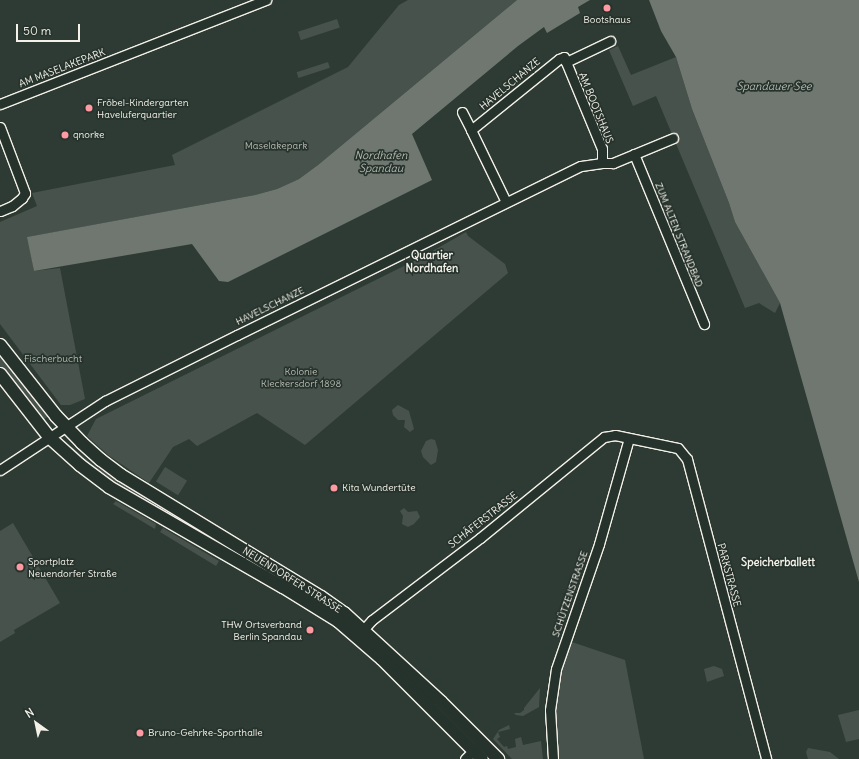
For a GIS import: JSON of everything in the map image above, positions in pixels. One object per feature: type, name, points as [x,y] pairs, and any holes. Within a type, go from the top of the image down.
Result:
[{"type":"main road","name":"NEUENDORFER STRASSE","points":[[0,345],[66,427],[82,444],[121,475],[321,597],[344,613],[362,635],[475,753],[498,759]]},
{"type":"main road","name":"NEUENDORFER STRASSE","points":[[0,374],[49,437],[71,458],[109,486],[362,635]]},
{"type":"street","name":"AM MASELAKEPARK","points":[[0,104],[266,0]]},
{"type":"street","points":[[565,60],[610,41]]},
{"type":"street","name":"HAVELSCHANZE","points":[[471,130],[552,63],[565,60]]},
{"type":"street","name":"AM BOOTSHAUS","points":[[565,60],[602,149],[602,163]]},
{"type":"street","points":[[462,112],[506,202]]},
{"type":"street","points":[[0,127],[25,193],[22,198],[12,206],[0,211]]},
{"type":"street","points":[[602,163],[613,163],[673,138]]},
{"type":"street","name":"ZUM ALTEN STRANDBAD","points":[[634,154],[704,324]]},
{"type":"street","name":"HAVELSCHANZE","points":[[0,470],[105,401],[581,166],[602,163]]},
{"type":"street","name":"SCHÄFERSTRASSE","points":[[362,635],[372,620],[480,538],[604,437],[615,435],[629,438]]},
{"type":"street","name":"SCHÜTZENSTRASSE","points":[[553,759],[550,710],[556,669],[599,544],[629,438]]},
{"type":"street","name":"PARKSTRASSE","points":[[629,438],[678,448],[687,459],[766,759]]},
{"type":"green space","name":"Maselakepark","points":[[408,0],[517,0],[318,165],[299,179],[277,189],[255,195],[28,237],[34,271],[60,268],[85,399],[70,405],[61,405],[0,324],[0,222],[37,206],[32,193],[175,165],[172,155],[348,67],[399,5]]},
{"type":"green space","points":[[337,19],[340,28],[301,40],[298,32]]},
{"type":"green space","points":[[618,46],[631,75],[676,57],[692,109],[735,222],[780,303],[775,313],[759,303],[745,308],[656,96],[633,106],[609,50]]},
{"type":"green space","points":[[328,62],[330,68],[298,78],[297,72]]},
{"type":"green space","name":"Kolonie Kleckersdorf 1898","points":[[466,232],[468,236],[505,264],[508,273],[305,445],[257,413],[197,446],[189,439],[173,447],[149,483],[108,455],[87,436],[96,419],[422,257]]},
{"type":"green space","points":[[0,352],[49,416],[44,419],[13,381],[0,369]]},
{"type":"green space","points":[[398,405],[409,411],[414,429],[410,432],[404,427],[405,420],[398,420],[393,415],[392,410]]},
{"type":"green space","points":[[431,439],[435,440],[438,450],[436,462],[431,465],[423,457],[421,451],[426,441]]},
{"type":"green space","points":[[72,447],[93,465],[228,546],[226,549],[115,485],[68,450]]},
{"type":"green space","points":[[165,467],[187,481],[178,495],[156,481]]},
{"type":"green space","points":[[116,501],[156,524],[155,529],[113,504]]},
{"type":"green space","points":[[404,508],[408,512],[417,511],[420,517],[414,524],[408,527],[402,524],[403,516],[400,511]]},
{"type":"green space","name":"Sportplatz Neuendorfer Straße","points":[[13,523],[60,603],[14,630],[15,633],[0,642],[0,531]]},
{"type":"green space","points":[[163,528],[219,561],[216,566],[160,532]]},
{"type":"green space","points":[[569,641],[625,660],[644,759],[557,759],[552,716],[559,672]]},
{"type":"green space","points":[[714,666],[722,669],[724,676],[707,682],[704,669]]},
{"type":"green space","points":[[540,688],[539,707],[523,716],[516,715],[514,713],[520,713],[524,710]]},
{"type":"green space","points":[[859,710],[859,739],[846,742],[838,715]]},
{"type":"green space","points":[[509,725],[510,729],[498,732],[500,737],[497,739],[504,747],[507,746],[508,749],[516,747],[515,739],[521,737],[523,745],[541,741],[543,759],[512,759],[493,739],[499,730]]},
{"type":"green space","points":[[808,748],[830,752],[839,759],[808,759],[806,752]]},
{"type":"water","name":"Nordhafen Spandau","points":[[517,0],[590,0],[578,7],[580,13],[547,33],[544,27],[518,46],[412,134],[432,180],[228,282],[219,281],[192,244],[34,271],[27,237],[255,195],[277,189],[299,179],[318,165]]},
{"type":"water","name":"Spandauer See","points":[[649,0],[859,0],[859,582],[780,303],[735,222],[692,109],[676,57],[661,31]]},
{"type":"place","name":"Bootshaus","points":[[607,8]]},
{"type":"place","name":"Fröbel-Kindergarten Haveluferquartier","points":[[89,108]]},
{"type":"place","name":"qnorke","points":[[65,135]]},
{"type":"place","name":"Kita Wundertüte","points":[[334,488]]},
{"type":"place","name":"Sportplatz Neuendorfer Straße","points":[[20,567]]},
{"type":"place","name":"THW Ortsverband Berlin Spandau","points":[[310,630]]},
{"type":"place","name":"Bruno-Gehrke-Sporthalle","points":[[140,733]]},
{"type":"district","name":"Quartier Nordhafen","points":[[432,262]]},
{"type":"district","name":"Speicherballett","points":[[778,562]]},
{"type":"park label","name":"Fischerbucht","points":[[53,359]]}]
